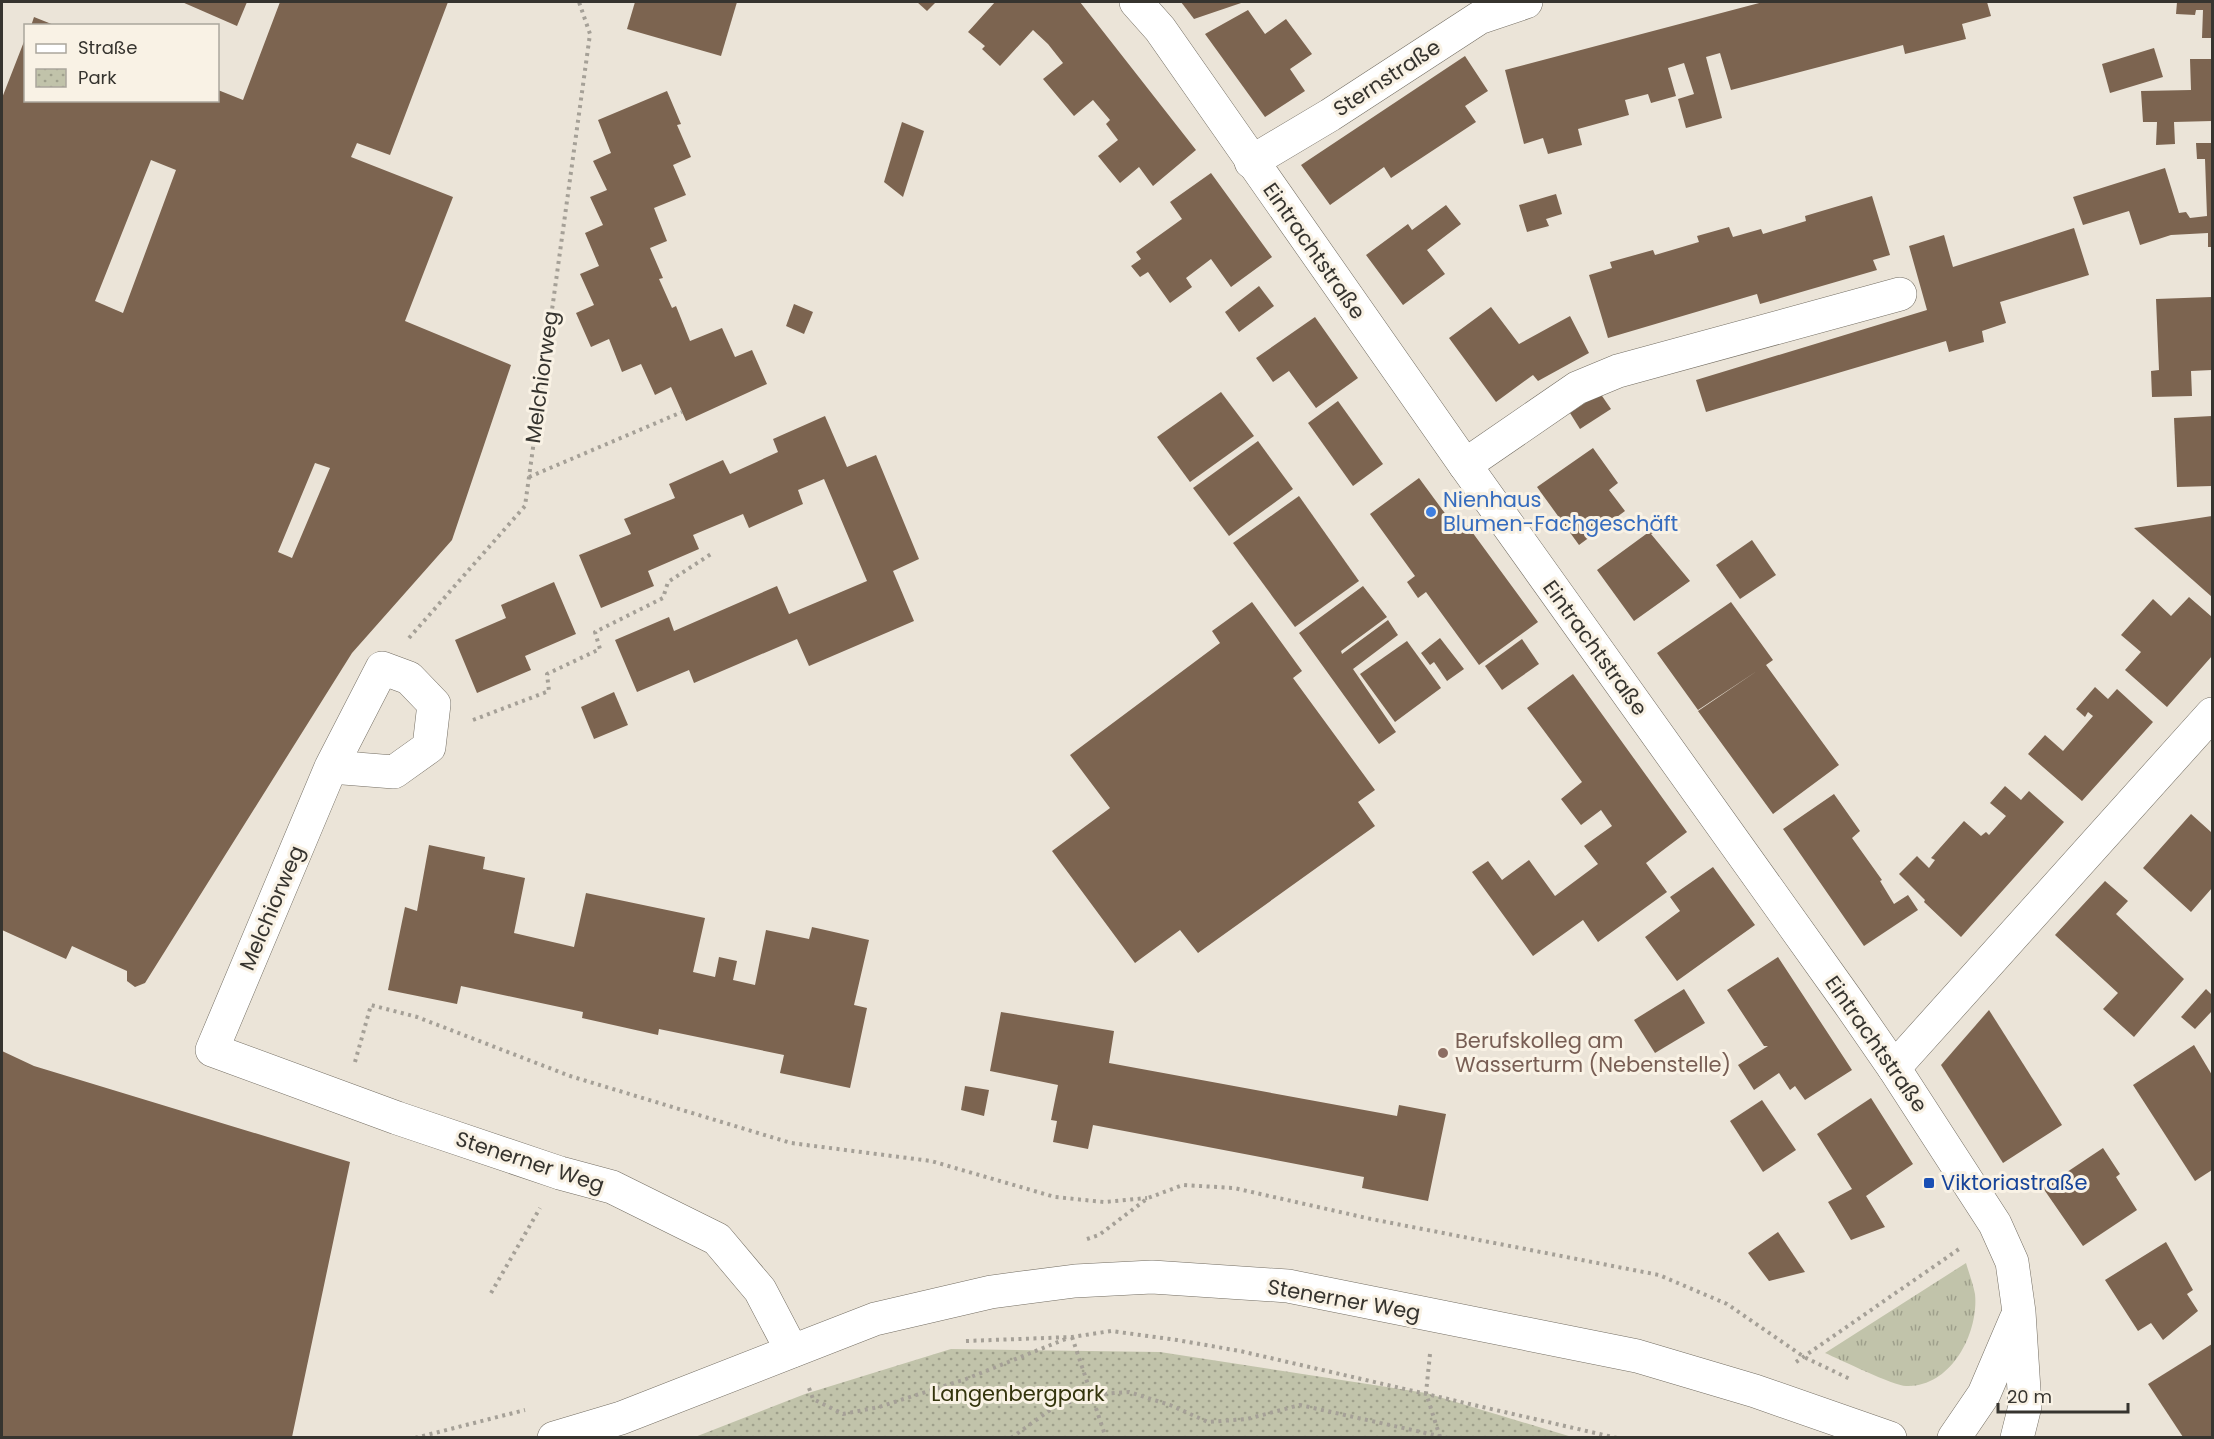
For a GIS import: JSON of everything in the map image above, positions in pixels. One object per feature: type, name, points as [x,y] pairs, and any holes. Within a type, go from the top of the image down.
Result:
[{"type":"street","name":"Eintrachtstraße","points":[[1136,2],[1160,28],[1251,162],[1894,1068],[1995,1224],[2012,1262],[2019,1311],[2025,1406],[2017,1437]]},
{"type":"street","name":"Sternstraße","points":[[1251,162],[1330,115],[1479,18],[1526,2]]},
{"type":"street","points":[[1465,465],[1577,388],[1618,371],[1900,294]]},
{"type":"street","points":[[331,767],[394,771],[429,747],[434,704],[409,678],[382,668]]},
{"type":"street","name":"Melchiorweg","points":[[212,1050],[331,767],[382,668]]},
{"type":"street","points":[[1894,1068],[2212,714]]},
{"type":"street","name":"Stenerner Weg","points":[[212,1050],[345,1099],[560,1173],[612,1187],[717,1239],[760,1290],[792,1351]]},
{"type":"street","name":"Stenerner Weg","points":[[554,1437],[621,1418],[875,1319],[992,1292],[1075,1281],[1152,1277],[1288,1286],[1637,1356],[1755,1391],[1890,1437]]},
{"type":"street","points":[[1954,1437],[1984,1394],[2019,1311]]},
{"type":"path","name":"Melchiorweg","points":[[382,668],[525,506],[590,34],[579,2]]},
{"type":"path","points":[[528,477],[682,412]]},
{"type":"path","points":[[430,736],[549,691],[547,674],[600,649],[595,632],[663,598],[668,582],[711,554]]},
{"type":"path","points":[[345,1099],[371,1005],[417,1017],[570,1076],[791,1143],[931,1161],[1055,1197],[1104,1202],[1148,1198]]},
{"type":"path","points":[[491,1293],[560,1173]]},
{"type":"path","points":[[1755,1391],[1995,1224]]},
{"type":"path","points":[[1434,1316],[1426,1393],[1440,1437]]},
{"type":"path","points":[[955,1342],[1072,1336],[1111,1331],[1177,1340],[1240,1351],[1617,1437]]},
{"type":"path","points":[[806,1382],[813,1398],[843,1414],[879,1407],[966,1379],[1072,1336]]},
{"type":"path","points":[[1072,1336],[1106,1437]]},
{"type":"path","points":[[1011,1437],[1053,1408],[1090,1395],[1129,1392],[1170,1404],[1208,1422],[1247,1419],[1300,1405],[1448,1437]]},
{"type":"green space","points":[[1966,1263],[1975,1294],[1972,1325],[1959,1355],[1949,1368],[1936,1378],[1922,1384],[1900,1385],[1825,1353]]},
{"type":"green space","name":"Langenbergpark","points":[[951,1349],[1160,1352],[1426,1393],[1572,1437],[695,1437],[805,1394]]},
{"type":"building","points":[[182,2],[247,2],[237,26]]},
{"type":"building","points":[[280,2],[448,2],[390,155],[357,143],[351,157],[453,197],[405,321],[511,365],[452,540],[352,653],[145,983],[135,987],[127,981],[127,971],[72,946],[66,959],[2,930],[2,98],[24,42],[24,102],[219,102],[219,90],[243,100]],"holes":[[[151,160],[176,170],[123,313],[95,301]],[[315,463],[330,468],[292,558],[278,552]]]},
{"type":"building","points":[[635,2],[737,2],[721,56],[627,29]]},
{"type":"building","points":[[917,2],[936,2],[927,11]]},
{"type":"building","points":[[995,2],[1080,2],[1196,150],[1153,186],[1139,167],[1120,183],[1098,156],[1118,140],[1106,124],[1110,120],[1093,100],[1074,116],[1043,79],[1063,63],[1048,44],[1033,30],[1000,66],[982,49],[985,46],[968,32]]},
{"type":"building","points":[[1181,2],[1244,2],[1194,19]]},
{"type":"building","points":[[1763,2],[1987,2],[1991,16],[1962,24],[1966,39],[1905,54],[1903,45],[1731,90],[1720,53],[1706,57],[1722,118],[1686,128],[1678,99],[1694,94],[1684,63],[1668,68],[1676,96],[1651,103],[1648,94],[1625,100],[1629,115],[1578,129],[1582,145],[1548,154],[1543,138],[1524,144],[1505,70]]},
{"type":"building","points":[[2177,2],[2212,2],[2212,38],[2202,38],[2203,10],[2196,10],[2195,15],[2176,14]]},
{"type":"building","points":[[1248,10],[1265,34],[1286,19],[1312,54],[1290,69],[1305,91],[1265,117],[1205,34]]},
{"type":"building","points":[[34,17],[52,24],[32,24]]},
{"type":"building","points":[[2154,48],[2163,77],[2110,93],[2102,64]]},
{"type":"building","points":[[1465,56],[1488,91],[1465,106],[1476,122],[1391,178],[1384,167],[1330,205],[1301,165]]},
{"type":"building","points":[[2190,59],[2212,59],[2212,121],[2174,122],[2175,144],[2156,145],[2157,122],[2143,122],[2141,91],[2191,90]]},
{"type":"building","points":[[667,91],[681,124],[677,125],[691,157],[673,165],[686,195],[654,208],[667,241],[650,248],[663,278],[659,279],[672,308],[676,306],[690,341],[722,328],[735,357],[752,350],[767,384],[686,421],[671,387],[655,395],[641,364],[622,372],[609,339],[591,347],[576,313],[594,305],[580,274],[599,266],[585,233],[603,225],[590,197],[607,190],[593,161],[611,153],[598,120]]},
{"type":"building","points":[[902,122],[924,131],[903,197],[884,182]]},
{"type":"building","points":[[2196,143],[2212,143],[2212,247],[2208,247],[2208,233],[2171,235],[2140,245],[2129,211],[2083,225],[2073,197],[2165,168],[2179,213],[2186,212],[2190,218],[2207,216],[2205,159],[2197,159]]},
{"type":"building","points":[[1211,173],[1272,257],[1231,287],[1211,259],[1186,278],[1192,287],[1170,303],[1148,272],[1140,277],[1131,266],[1141,259],[1136,252],[1182,219],[1170,202]]},
{"type":"building","points":[[1556,194],[1562,214],[1546,219],[1549,226],[1527,232],[1519,205]]},
{"type":"building","points":[[1872,196],[1890,255],[1873,260],[1877,270],[1760,304],[1757,294],[1608,338],[1589,275],[1612,268],[1610,262],[1653,250],[1655,255],[1699,242],[1697,236],[1729,227],[1733,237],[1761,229],[1763,234],[1806,221],[1805,216]]},
{"type":"building","points":[[1446,205],[1461,224],[1427,250],[1445,274],[1403,305],[1366,255],[1408,224],[1412,230]]},
{"type":"building","points":[[2074,228],[2089,275],[2000,302],[2006,323],[1982,331],[1984,342],[1949,352],[1946,341],[1706,412],[1696,380],[1927,310],[1909,246],[1944,235],[1953,267]]},
{"type":"building","points":[[1259,286],[1274,306],[1239,332],[1225,312]]},
{"type":"building","points":[[2212,297],[2212,370],[2191,371],[2192,396],[2152,397],[2151,371],[2159,370],[2156,299]]},
{"type":"building","points":[[794,304],[813,312],[804,334],[786,326]]},
{"type":"building","points":[[1491,307],[1519,344],[1570,316],[1589,353],[1538,381],[1533,375],[1496,402],[1449,338]]},
{"type":"building","points":[[1315,317],[1358,378],[1316,408],[1289,371],[1273,382],[1256,358]]},
{"type":"building","points":[[1221,392],[1254,436],[1190,482],[1157,437]]},
{"type":"building","points":[[1600,393],[1611,409],[1580,429],[1570,413]]},
{"type":"building","points":[[1338,401],[1383,464],[1353,486],[1308,423]]},
{"type":"building","points":[[825,416],[847,467],[876,455],[919,559],[893,571],[914,621],[809,666],[797,639],[694,683],[689,670],[637,692],[615,640],[669,617],[674,631],[777,586],[789,614],[867,581],[824,479],[798,490],[803,504],[749,528],[743,514],[693,535],[699,549],[648,571],[654,586],[601,608],[579,555],[631,534],[624,519],[675,498],[669,484],[723,460],[730,474],[778,452],[773,439]]},
{"type":"building","points":[[2212,416],[2212,486],[2177,487],[2174,418]]},
{"type":"building","points":[[1258,441],[1293,489],[1229,536],[1193,488]]},
{"type":"building","points":[[1593,448],[1618,483],[1609,490],[1625,511],[1579,545],[1537,487]]},
{"type":"building","points":[[1419,478],[1458,531],[1467,525],[1538,622],[1479,665],[1426,592],[1418,598],[1407,582],[1415,576],[1370,514]]},
{"type":"building","points":[[1299,496],[1359,581],[1295,627],[1233,543]]},
{"type":"building","points":[[2212,516],[2212,597],[2134,528]]},
{"type":"building","points":[[1653,529],[1655,532],[1651,534],[1690,581],[1634,621],[1597,570]]},
{"type":"building","points":[[1752,540],[1776,575],[1740,599],[1716,565]]},
{"type":"building","points":[[554,582],[576,634],[525,656],[531,670],[477,693],[455,640],[506,618],[501,605]]},
{"type":"building","points":[[1363,586],[1387,617],[1341,651],[1342,654],[1388,620],[1398,635],[1353,669],[1396,732],[1379,744],[1299,633]]},
{"type":"building","points":[[2189,597],[2212,617],[2212,656],[2167,707],[2125,670],[2141,652],[2121,635],[2153,599],[2171,616]]},
{"type":"building","points":[[1252,602],[1302,671],[1293,678],[1375,790],[1358,802],[1375,826],[1198,953],[1180,930],[1135,963],[1052,851],[1110,808],[1070,755],[1220,643],[1212,631]]},
{"type":"building","points":[[1731,602],[1773,660],[1766,665],[1839,765],[1773,814],[1698,711],[1757,671],[1698,710],[1657,653]]},
{"type":"building","points":[[1440,638],[1464,669],[1447,681],[1434,662],[1430,665],[1421,653]]},
{"type":"building","points":[[1522,639],[1539,664],[1502,690],[1485,666]]},
{"type":"building","points":[[1407,641],[1441,688],[1395,722],[1360,674]]},
{"type":"building","points":[[1573,674],[1687,832],[1646,863],[1667,892],[1598,942],[1583,920],[1533,956],[1472,872],[1488,861],[1502,880],[1529,860],[1555,896],[1598,864],[1584,846],[1612,826],[1601,810],[1581,825],[1561,799],[1582,782],[1527,708]]},
{"type":"building","points":[[2095,687],[2108,699],[2117,689],[2153,722],[2082,801],[2028,754],[2045,735],[2063,751],[2093,716],[2088,712],[2085,717],[2076,709]]},
{"type":"building","points":[[614,692],[628,725],[594,739],[581,707]]},
{"type":"building","points":[[2005,786],[2021,800],[2029,791],[2064,822],[1961,937],[1924,902],[1925,900],[1899,874],[1917,856],[1929,868],[1935,860],[1931,858],[1964,821],[1981,836],[1986,832],[1989,835],[2006,816],[1990,803]]},
{"type":"building","points":[[1834,794],[1860,831],[1852,838],[1882,880],[1880,881],[1894,904],[1908,895],[1918,910],[1864,946],[1783,829]]},
{"type":"building","points":[[2191,814],[2211,832],[2212,830],[2212,888],[2191,912],[2143,868]]},
{"type":"building","points":[[429,845],[485,857],[483,869],[525,878],[514,933],[574,947],[586,893],[705,918],[693,972],[715,977],[719,957],[737,961],[733,980],[755,985],[766,930],[809,939],[812,927],[869,940],[854,1005],[867,1008],[850,1088],[780,1073],[784,1055],[659,1029],[658,1035],[582,1018],[583,1012],[461,986],[457,1004],[388,990],[405,907],[417,911]]},
{"type":"building","points":[[1713,867],[1755,925],[1677,981],[1645,937],[1680,911],[1670,897]]},
{"type":"building","points":[[2105,881],[2128,901],[2116,914],[2184,979],[2134,1037],[2103,1009],[2118,993],[2055,935]]},
{"type":"building","points":[[1778,957],[1852,1070],[1805,1100],[1795,1086],[1790,1090],[1779,1073],[1754,1090],[1738,1065],[1768,1046],[1764,1046],[1727,990]]},
{"type":"building","points":[[1684,989],[1705,1023],[1655,1053],[1634,1020]]},
{"type":"building","points":[[2206,989],[2212,995],[2212,1011],[2195,1029],[2181,1017]]},
{"type":"building","points":[[1989,1010],[2062,1125],[2003,1163],[1941,1065]]},
{"type":"building","points":[[1001,1012],[1114,1031],[1109,1063],[1397,1116],[1399,1105],[1446,1114],[1428,1201],[1362,1188],[1364,1177],[1093,1125],[1088,1149],[1053,1142],[1057,1121],[1051,1120],[1058,1085],[990,1071]]},
{"type":"building","points":[[2194,1045],[2212,1075],[2212,1170],[2195,1181],[2133,1085]]},
{"type":"building","points":[[2,1051],[34,1066],[350,1162],[292,1437],[2,1437]]},
{"type":"building","points":[[965,1086],[989,1090],[984,1116],[961,1110]]},
{"type":"building","points":[[1871,1098],[1913,1164],[1866,1196],[1885,1227],[1851,1240],[1828,1202],[1852,1189],[1817,1134]]},
{"type":"building","points":[[1762,1100],[1796,1150],[1763,1172],[1730,1121]]},
{"type":"building","points":[[2103,1148],[2120,1174],[2116,1177],[2137,1210],[2083,1246],[2043,1188]]},
{"type":"building","points":[[1778,1232],[1805,1272],[1769,1281],[1748,1253]]},
{"type":"building","points":[[2166,1242],[2193,1290],[2187,1294],[2198,1311],[2163,1340],[2151,1323],[2138,1331],[2105,1280]]},
{"type":"building","points":[[2212,1344],[2212,1437],[2183,1437],[2148,1384]]},
{"type":"place","name":"Nienhaus Blumen-Fachgeschäft","points":[[1431,512]]},
{"type":"place","name":"Berufskolleg am Wasserturm (Nebenstelle)","points":[[1443,1053]]},
{"type":"place","name":"Viktoriastraße","points":[[1929,1183]]}]
